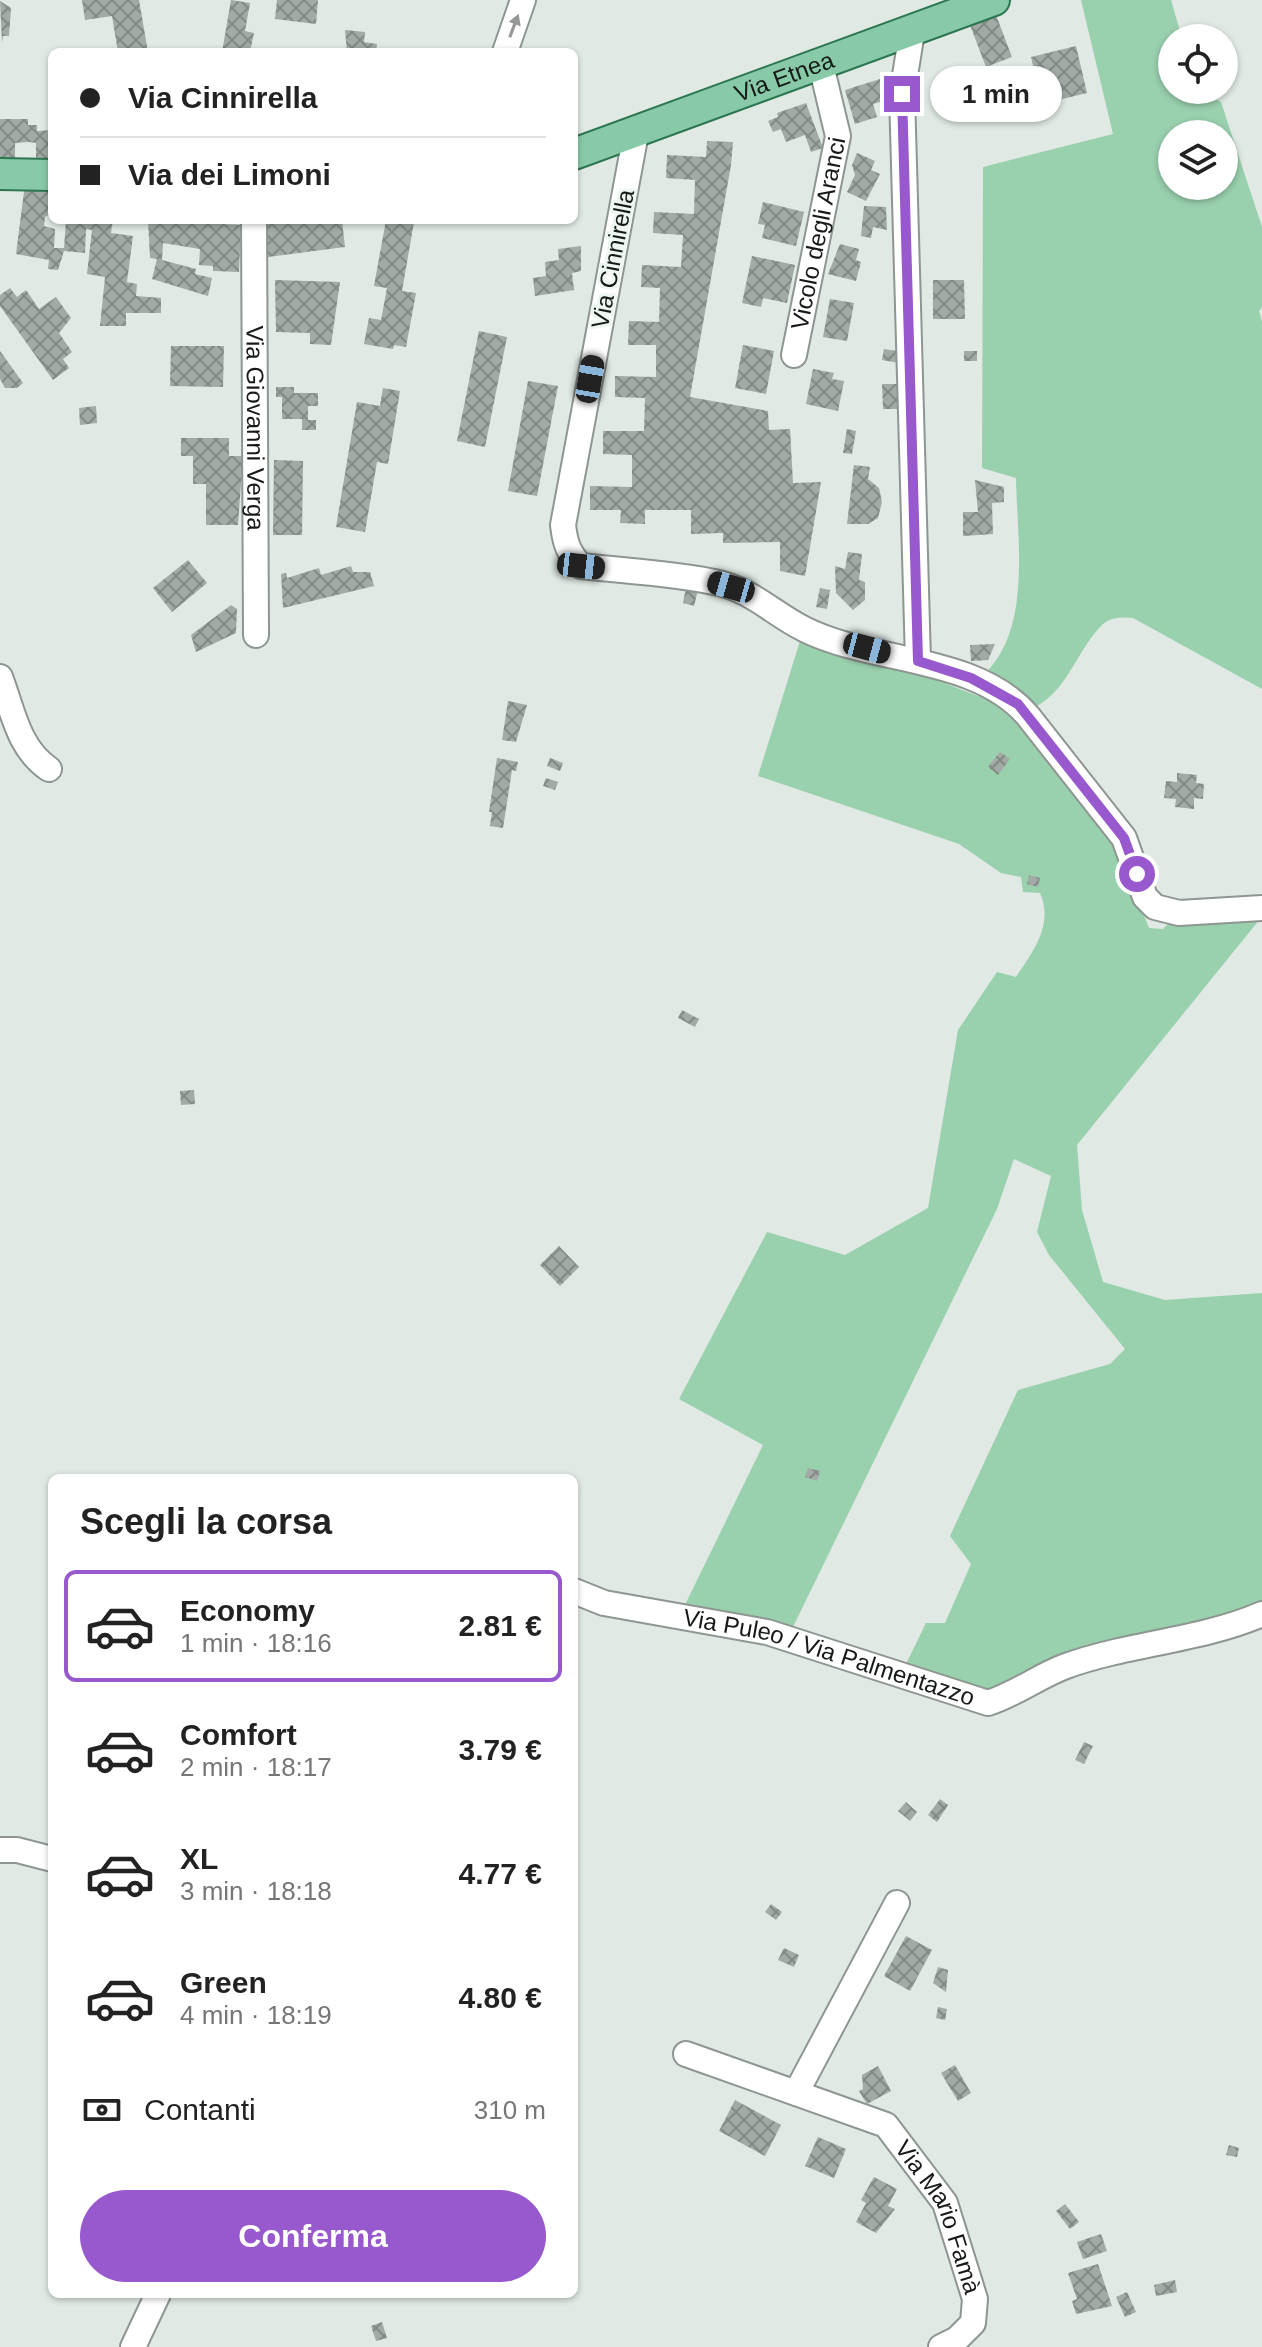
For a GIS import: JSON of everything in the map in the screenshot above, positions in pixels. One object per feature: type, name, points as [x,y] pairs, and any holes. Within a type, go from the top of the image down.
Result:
[{"type":"main road","name":"Via Etnea","points":[[578,153],[994,0]]},
{"type":"main road","points":[[0,174],[48,175]]},
{"type":"street","points":[[506,48],[523,0]]},
{"type":"street","points":[[912,32],[902,94],[918,661]]},
{"type":"street","name":"Vicolo degli Aranci","points":[[794,355],[838,136],[821,65]]},
{"type":"street","name":"Via Cinnirella","points":[[636,133],[563,525],[566,545],[573,558],[581,566],[714,582],[748,591],[803,629],[971,678],[1018,704],[1124,838],[1145,897],[1155,907],[1179,913],[1262,908]]},
{"type":"street","name":"Via Giovanni Verga","points":[[254,224],[256,635]]},
{"type":"street","points":[[0,677],[21,737],[32,758],[49,769]]},
{"type":"street","name":"Via Puleo / Via Palmentazzo","points":[[578,1593],[604,1603],[753,1628],[988,1703],[1065,1667],[1148,1644],[1222,1631],[1262,1614]]},
{"type":"street","points":[[0,1850],[48,1857]]},
{"type":"street","points":[[796,2093],[897,1903]]},
{"type":"street","name":"Via Mario Famà","points":[[686,2054],[886,2125],[945,2203],[975,2299],[973,2323],[957,2339],[941,2347]]},
{"type":"street","points":[[133,2347],[156,2298]]},
{"type":"green space","points":[[1081,0],[1171,0],[1178,24],[1158,24],[1158,104],[1222,104],[1227,120],[1158,120],[1158,200],[1238,200],[1238,154],[1262,227],[1262,307],[1259,311],[1262,322],[1262,689],[1133,618],[1110,620],[1103,624],[1058,689],[1037,706],[1026,697],[981,677],[997,658],[1009,636],[1015,611],[1019,556],[1016,478],[982,468],[983,167],[1113,134]]},
{"type":"green space","points":[[800,641],[918,673],[991,701],[1008,713],[1038,745],[1114,841],[1149,928],[1163,929],[1171,921],[1260,919],[1077,1145],[1082,1210],[1103,1282],[1165,1300],[1262,1293],[1262,1607],[990,1693],[906,1664],[926,1623],[945,1623],[971,1564],[950,1536],[1018,1390],[1110,1364],[1125,1349],[1049,1255],[1037,1232],[1051,1176],[1014,1159],[997,1209],[791,1631],[683,1609],[763,1445],[679,1399],[767,1232],[845,1255],[928,1208],[958,1030],[997,972],[1016,977],[1040,937],[1045,916],[1040,893],[1023,892],[1021,877],[1001,873],[959,844],[758,776]]},
{"type":"building","points":[[82,0],[139,0],[147,48],[117,48],[112,16],[85,20]]},
{"type":"building","points":[[231,0],[250,3],[245,31],[254,33],[251,48],[223,48]]},
{"type":"building","points":[[277,0],[318,0],[316,24],[275,19]]},
{"type":"building","points":[[0,1],[11,8],[9,36],[3,36],[2,43]]},
{"type":"building","points":[[996,15],[1012,57],[986,67],[970,25]]},
{"type":"building","points":[[345,30],[365,32],[364,42],[377,44],[376,48],[347,48]]},
{"type":"building","points":[[1076,46],[1087,93],[1042,104],[1031,57]]},
{"type":"building","points":[[896,74],[892,105],[882,108],[880,102],[873,104],[877,117],[855,124],[845,90]]},
{"type":"building","points":[[806,103],[823,148],[811,152],[805,135],[786,142],[781,129],[773,132],[768,121],[778,117],[777,113]]},
{"type":"building","points":[[0,119],[28,119],[28,125],[37,125],[37,131],[48,130],[48,164],[36,162],[36,143],[29,142],[15,143],[15,162],[0,162]]},
{"type":"building","points":[[707,141],[733,142],[690,397],[768,411],[769,430],[790,429],[793,483],[821,482],[805,576],[780,571],[780,542],[723,543],[723,533],[691,534],[691,510],[645,510],[645,524],[620,523],[621,510],[590,510],[590,486],[632,487],[632,455],[603,454],[603,431],[644,431],[645,398],[615,397],[615,376],[656,377],[656,345],[628,345],[629,321],[659,322],[660,288],[641,287],[642,265],[681,267],[683,235],[653,233],[654,212],[694,214],[695,180],[666,178],[667,155],[706,157]]},
{"type":"building","points":[[857,153],[875,161],[871,170],[880,174],[866,201],[847,192],[855,175],[852,165]]},
{"type":"building","points":[[25,184],[48,184],[48,215],[44,226],[55,229],[54,248],[64,248],[66,224],[112,224],[111,233],[133,236],[127,282],[137,284],[136,296],[161,298],[161,313],[126,313],[126,326],[100,326],[105,277],[87,274],[92,230],[86,229],[85,253],[64,251],[58,270],[48,269],[49,260],[16,254]]},
{"type":"building","points":[[763,202],[804,212],[796,246],[762,238],[765,225],[758,224]]},
{"type":"building","points":[[864,206],[886,207],[887,230],[873,227],[871,238],[861,236]]},
{"type":"building","points":[[148,224],[241,225],[239,272],[213,271],[213,266],[199,265],[200,249],[163,243],[162,260],[196,269],[195,274],[212,278],[208,296],[152,279],[157,259],[150,258]]},
{"type":"building","points":[[264,224],[342,224],[345,247],[268,257]]},
{"type":"building","points":[[385,224],[414,224],[402,291],[416,293],[406,347],[394,345],[393,349],[364,344],[369,318],[381,320],[387,288],[374,286]]},
{"type":"building","points":[[840,244],[859,249],[856,260],[861,262],[856,281],[828,274]]},
{"type":"building","points":[[581,246],[581,271],[572,273],[574,290],[535,296],[533,278],[546,276],[545,262],[559,260],[558,249]]},
{"type":"building","points":[[752,256],[795,265],[787,303],[763,298],[761,307],[742,303]]},
{"type":"building","points":[[275,280],[340,282],[331,345],[310,344],[310,333],[276,332]]},
{"type":"building","points":[[933,280],[964,280],[965,319],[933,319]]},
{"type":"building","points":[[10,288],[17,297],[26,290],[39,309],[56,297],[71,318],[59,333],[72,352],[63,359],[69,368],[53,380],[0,306],[0,295]]},
{"type":"building","points":[[830,299],[854,303],[847,341],[823,337]]},
{"type":"building","points":[[479,331],[507,337],[485,447],[457,441]]},
{"type":"building","points":[[743,345],[774,351],[766,394],[735,388]]},
{"type":"building","points":[[171,346],[224,346],[223,387],[170,386]]},
{"type":"building","points":[[884,349],[897,351],[899,363],[882,360]]},
{"type":"building","points":[[0,351],[23,383],[17,388],[5,388],[0,379]]},
{"type":"building","points":[[964,351],[977,351],[977,361],[964,361]]},
{"type":"building","points":[[813,369],[834,373],[832,379],[844,381],[838,411],[806,404]]},
{"type":"building","points":[[528,381],[558,386],[537,496],[508,491]]},
{"type":"building","points":[[882,384],[898,384],[898,409],[883,409]]},
{"type":"building","points":[[276,387],[294,387],[294,393],[318,393],[318,406],[308,406],[308,420],[316,420],[316,430],[302,430],[302,419],[282,419],[282,397],[276,397]]},
{"type":"building","points":[[383,388],[400,391],[388,464],[377,462],[365,532],[336,527],[357,402],[380,406]]},
{"type":"building","points":[[96,406],[97,423],[80,425],[79,408]]},
{"type":"building","points":[[847,429],[856,431],[852,454],[843,453]]},
{"type":"building","points":[[181,438],[229,438],[229,456],[243,456],[238,525],[206,525],[206,484],[193,484],[193,456],[181,456]]},
{"type":"building","points":[[274,460],[303,461],[302,535],[273,535]]},
{"type":"building","points":[[854,465],[870,467],[868,479],[879,488],[882,502],[878,518],[868,524],[847,524]]},
{"type":"building","points":[[975,480],[1004,487],[1004,502],[992,503],[993,534],[963,536],[963,512],[978,512]]},
{"type":"building","points":[[848,552],[862,554],[859,580],[865,582],[865,600],[853,610],[836,593],[835,566],[845,569]]},
{"type":"building","points":[[188,560],[207,583],[172,612],[153,588]]},
{"type":"building","points":[[351,566],[353,572],[370,572],[374,586],[283,608],[281,574],[286,573],[287,578],[319,568],[321,575]]},
{"type":"building","points":[[686,587],[698,590],[694,606],[683,603]]},
{"type":"building","points":[[820,588],[830,590],[827,609],[816,607]]},
{"type":"building","points":[[231,605],[237,609],[236,633],[196,652],[191,635]]},
{"type":"building","points":[[995,644],[988,660],[971,661],[970,645]]},
{"type":"building","points":[[508,701],[527,705],[516,742],[502,740]]},
{"type":"building","points":[[1000,752],[1010,759],[998,775],[988,767]]},
{"type":"building","points":[[497,758],[518,762],[516,771],[512,770],[503,828],[490,826],[492,812],[489,812]]},
{"type":"building","points":[[550,758],[563,763],[560,771],[547,766]]},
{"type":"building","points":[[1177,773],[1197,775],[1196,783],[1204,784],[1203,799],[1194,798],[1194,809],[1175,807],[1176,799],[1164,798],[1166,781],[1177,782]]},
{"type":"building","points":[[546,778],[558,782],[555,790],[543,786]]},
{"type":"building","points":[[1029,875],[1040,878],[1038,887],[1027,884]]},
{"type":"building","points":[[682,1010],[699,1019],[695,1027],[678,1018]]},
{"type":"building","points":[[194,1090],[195,1104],[181,1105],[180,1091]]},
{"type":"building","points":[[559,1246],[579,1267],[560,1286],[540,1265]]},
{"type":"building","points":[[808,1468],[820,1471],[817,1481],[805,1477]]},
{"type":"building","points":[[1084,1742],[1093,1746],[1084,1764],[1075,1760]]},
{"type":"building","points":[[940,1799],[948,1805],[937,1822],[928,1815]]},
{"type":"building","points":[[906,1802],[917,1812],[910,1821],[898,1811]]},
{"type":"building","points":[[771,1904],[782,1912],[776,1920],[765,1912]]},
{"type":"building","points":[[906,1936],[932,1950],[910,1991],[884,1976]]},
{"type":"building","points":[[784,1948],[799,1955],[794,1967],[778,1960]]},
{"type":"building","points":[[938,1967],[948,1970],[946,1992],[933,1983]]},
{"type":"building","points":[[938,2007],[947,2009],[945,2020],[936,2018]]},
{"type":"building","points":[[955,2065],[971,2093],[958,2101],[941,2073]]},
{"type":"building","points":[[878,2066],[891,2091],[867,2104],[859,2091],[863,2089],[862,2075]]},
{"type":"building","points":[[735,2100],[781,2125],[765,2156],[719,2131]]},
{"type":"building","points":[[818,2137],[846,2149],[834,2178],[805,2166]]},
{"type":"building","points":[[1229,2145],[1239,2148],[1237,2157],[1226,2155]]},
{"type":"building","points":[[874,2177],[897,2189],[888,2206],[895,2209],[876,2233],[856,2222],[866,2203],[861,2200]]},
{"type":"building","points":[[1065,2204],[1079,2222],[1070,2229],[1056,2211]]},
{"type":"building","points":[[1101,2234],[1107,2251],[1083,2259],[1077,2242]]},
{"type":"building","points":[[1098,2264],[1112,2306],[1076,2314],[1072,2301],[1077,2299],[1068,2273]]},
{"type":"building","points":[[1175,2280],[1177,2292],[1156,2296],[1154,2285]]},
{"type":"building","points":[[1127,2292],[1136,2312],[1125,2317],[1116,2297]]},
{"type":"building","points":[[382,2322],[387,2338],[376,2341],[371,2326]]},
{"type":"route","points":[[902,94],[918,661],[971,678],[1018,704],[1124,838],[1137,874]]}]
